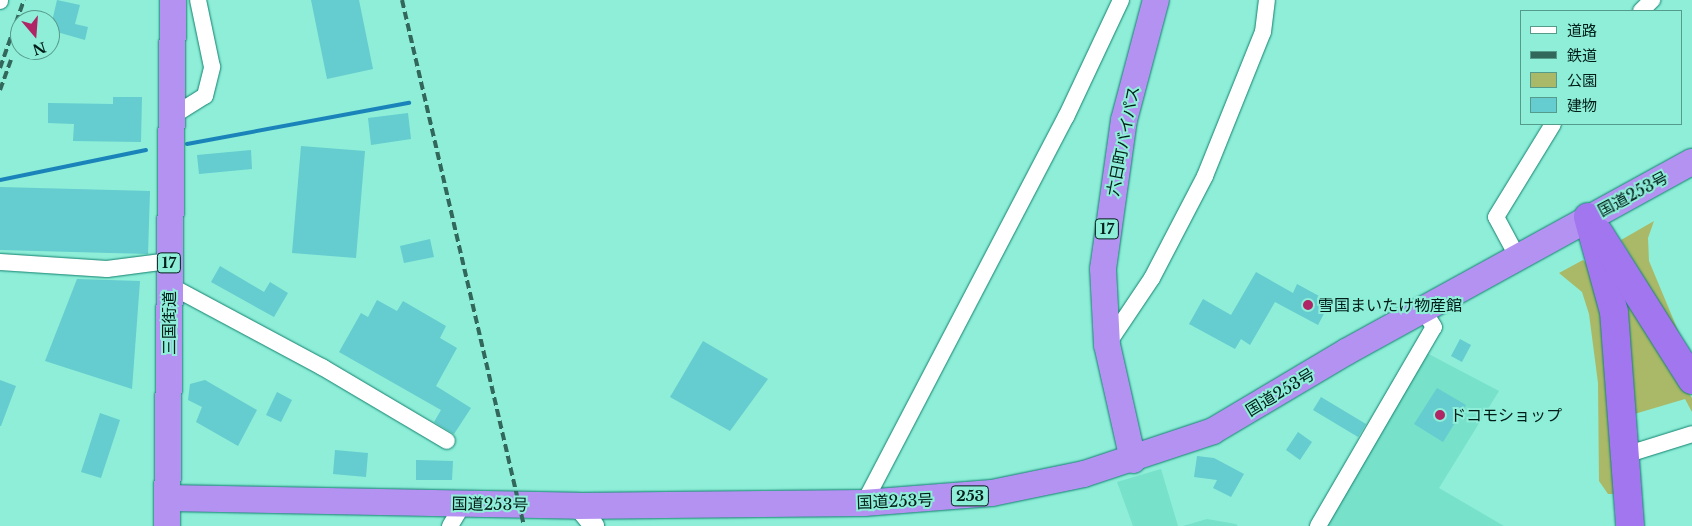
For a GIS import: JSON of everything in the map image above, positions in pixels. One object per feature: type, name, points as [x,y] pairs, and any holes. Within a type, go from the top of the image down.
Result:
[{"type":"highway","name":"三国街道","points":[[167,526],[173,0]]},
{"type":"highway","name":"六日町バイパス","points":[[1133,460],[1106,346],[1102,269],[1112,186],[1124,120],[1156,0]]},
{"type":"highway","name":"国道253号","points":[[168,498],[578,506],[864,503],[992,493],[1133,460],[1213,431],[1516,256],[1692,162]]},
{"type":"highway","points":[[1588,217],[1616,255],[1692,380]]},
{"type":"highway","points":[[1588,217],[1614,312],[1622,456],[1630,526]]},
{"type":"street","points":[[171,117],[205,96],[212,68],[198,0]]},
{"type":"street","points":[[864,503],[1062,125],[1121,0]]},
{"type":"street","points":[[1106,346],[1152,278],[1205,176],[1263,32],[1267,0]]},
{"type":"street","points":[[1642,10],[1652,0]]},
{"type":"street","points":[[1516,256],[1496,217],[1552,125]]},
{"type":"street","points":[[0,262],[169,273],[447,441]]},
{"type":"street","points":[[1318,526],[1434,327],[1423,310]]},
{"type":"street","points":[[1622,456],[1692,434]]},
{"type":"street","points":[[450,526],[462,504]]},
{"type":"street","points":[[578,506],[594,526]]},
{"type":"shaded area","points":[[1421,350],[1499,391],[1439,488],[1504,526],[1318,526]]},
{"type":"shaded area","points":[[1161,469],[1178,526],[1133,526],[1117,482]]},
{"type":"shaded area","points":[[1207,519],[1236,524],[1238,526],[1183,526]]},
{"type":"green space","points":[[1654,221],[1648,238],[1649,261],[1682,340],[1621,240]]},
{"type":"green space","points":[[1583,260],[1591,268],[1602,299],[1614,494],[1608,494],[1599,481],[1598,383],[1589,314],[1582,292],[1559,273]]},
{"type":"green space","points":[[1610,261],[1692,398],[1692,412],[1685,399],[1631,415]]},
{"type":"building","points":[[57,0],[80,5],[75,24],[88,27],[85,40],[60,33],[60,10],[55,10]]},
{"type":"building","points":[[311,0],[359,0],[373,69],[327,79]]},
{"type":"building","points":[[113,97],[142,97],[141,142],[73,141],[74,124],[48,123],[48,103],[113,104]]},
{"type":"building","points":[[408,113],[411,139],[371,145],[368,118]]},
{"type":"building","points":[[301,146],[365,151],[356,258],[292,253]]},
{"type":"building","points":[[251,150],[252,169],[199,174],[197,155]]},
{"type":"building","points":[[0,187],[150,191],[148,254],[0,250]]},
{"type":"building","points":[[430,239],[434,257],[404,263],[400,246]]},
{"type":"building","points":[[220,266],[264,292],[270,282],[288,293],[274,317],[211,282]]},
{"type":"building","points":[[1256,272],[1293,293],[1297,284],[1330,302],[1318,325],[1275,302],[1250,345],[1241,339],[1235,349],[1189,324],[1203,299],[1231,315]]},
{"type":"building","points":[[77,279],[140,281],[132,389],[45,361]]},
{"type":"building","points":[[377,300],[397,311],[403,301],[446,326],[440,338],[457,348],[436,386],[471,408],[454,434],[434,422],[441,410],[339,352],[361,313],[368,317]]},
{"type":"building","points":[[1460,339],[1471,345],[1462,362],[1451,356]]},
{"type":"building","points":[[703,341],[768,379],[730,431],[670,397]]},
{"type":"building","points":[[0,380],[16,386],[1,426],[0,426]]},
{"type":"building","points":[[205,380],[257,410],[238,446],[196,422],[202,407],[188,400],[190,384]]},
{"type":"building","name":"ドコモショップ","points":[[1437,388],[1466,405],[1443,442],[1414,424]]},
{"type":"building","points":[[277,392],[292,400],[281,422],[266,415]]},
{"type":"building","points":[[1321,397],[1366,424],[1358,437],[1313,410]]},
{"type":"building","points":[[100,413],[120,420],[101,478],[81,472]]},
{"type":"building","points":[[1298,432],[1312,442],[1300,460],[1286,450]]},
{"type":"building","points":[[335,450],[368,453],[366,477],[333,474]]},
{"type":"building","points":[[1197,456],[1214,458],[1244,474],[1231,497],[1213,488],[1217,480],[1194,477]]},
{"type":"building","points":[[416,460],[453,461],[452,480],[416,480]]},
{"type":"waterway","points":[[187,144],[409,103]]},
{"type":"waterway","points":[[0,180],[146,150]]},
{"type":"railway","points":[[0,68],[24,0]]},
{"type":"railway","points":[[402,0],[524,526]]},
{"type":"railway","points":[[0,90],[11,60]]},
{"type":"place","name":"雪国まいたけ物産館","points":[[1308,305]]},
{"type":"place","name":"ドコモショップ","points":[[1440,415]]}]
